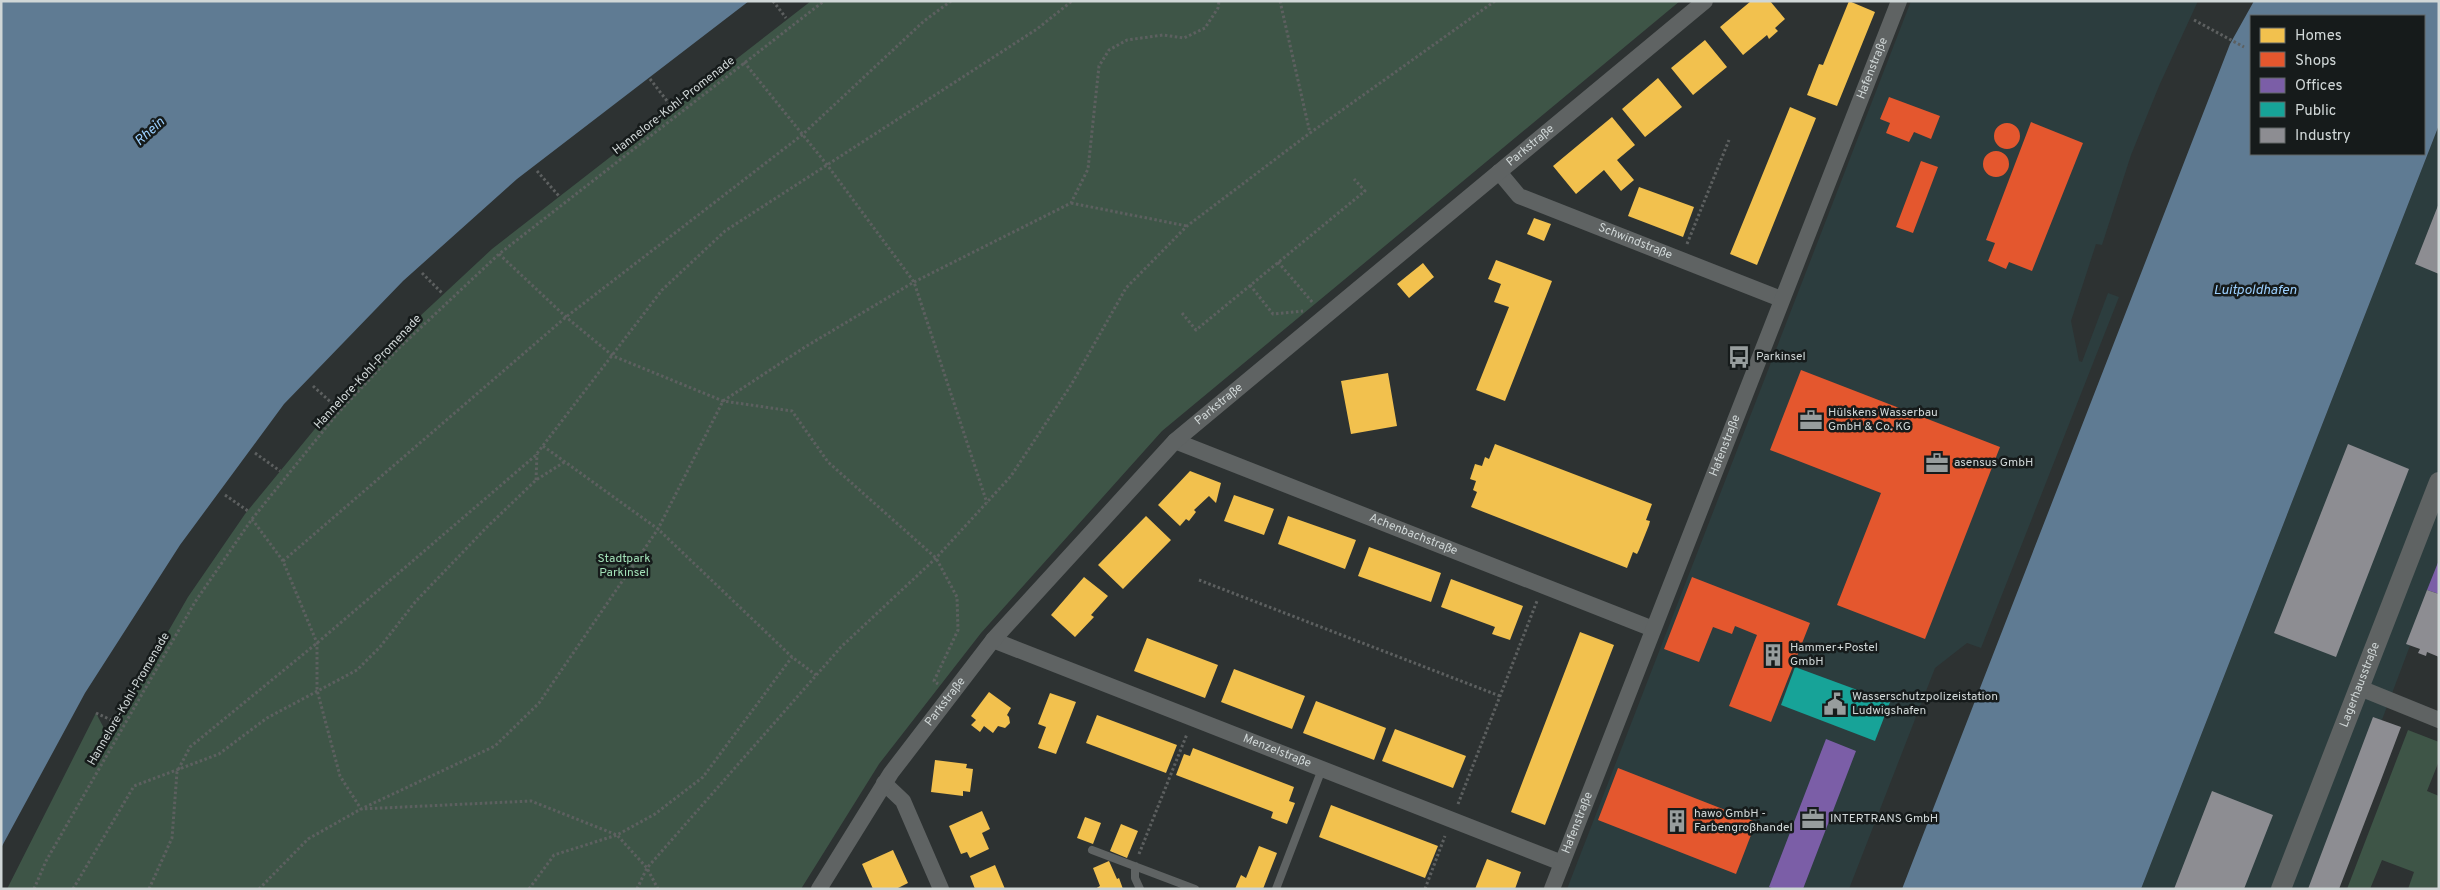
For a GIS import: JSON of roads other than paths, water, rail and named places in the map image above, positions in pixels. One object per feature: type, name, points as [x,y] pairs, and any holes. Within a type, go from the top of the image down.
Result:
[{"type":"street","name":"Parkstraße","points":[[819,889],[884,783],[993,640],[1175,441],[1705,1]]},
{"type":"street","name":"Hafenstraße","points":[[1552,889],[1899,1]]},
{"type":"street","name":"Schwindstraße","points":[[1499,172],[1519,196],[1781,299]]},
{"type":"street","name":"Achenbachstraße","points":[[1175,441],[1653,629]]},
{"type":"street","name":"Lagerhausstraße","points":[[2282,889],[2439,482]]},
{"type":"street","name":"Menzelstraße","points":[[993,640],[1562,863]]},
{"type":"street","points":[[2360,688],[2439,720]]},
{"type":"street","points":[[884,783],[903,801],[941,889]]},
{"type":"lane","points":[[1276,889],[1322,769]]},
{"type":"lane","points":[[1092,850],[1195,889]]},
{"type":"lane","points":[[1134,866],[1135,878],[1140,889]]},
{"type":"water","name":"Rhein","points":[[1,1],[749,1],[517,179],[403,281],[284,404],[180,545],[85,693],[1,848]]},
{"type":"water","name":"Luitpoldhafen","points":[[2254,1],[2439,1],[2439,125],[2141,889],[1902,889],[2230,44]]},
{"type":"place","name":"Parkinsel","points":[[1739,357]]},
{"type":"place","name":"Hülskens Wasserbau GmbH & Co. KG","points":[[1811,420]]},
{"type":"place","name":"asensus GmbH","points":[[1937,463]]},
{"type":"place","name":"Hammer+Postel GmbH","points":[[1773,655]]},
{"type":"place","name":"Wasserschutzpolizeistation Ludwigshafen","points":[[1835,704]]},
{"type":"place","name":"INTERTRANS GmbH","points":[[1813,819]]},
{"type":"place","name":"hawo GmbH - Farbengroßhandel","points":[[1677,821]]},
{"type":"park label","name":"Stadtpark Parkinsel","points":[[624,566]]}]
